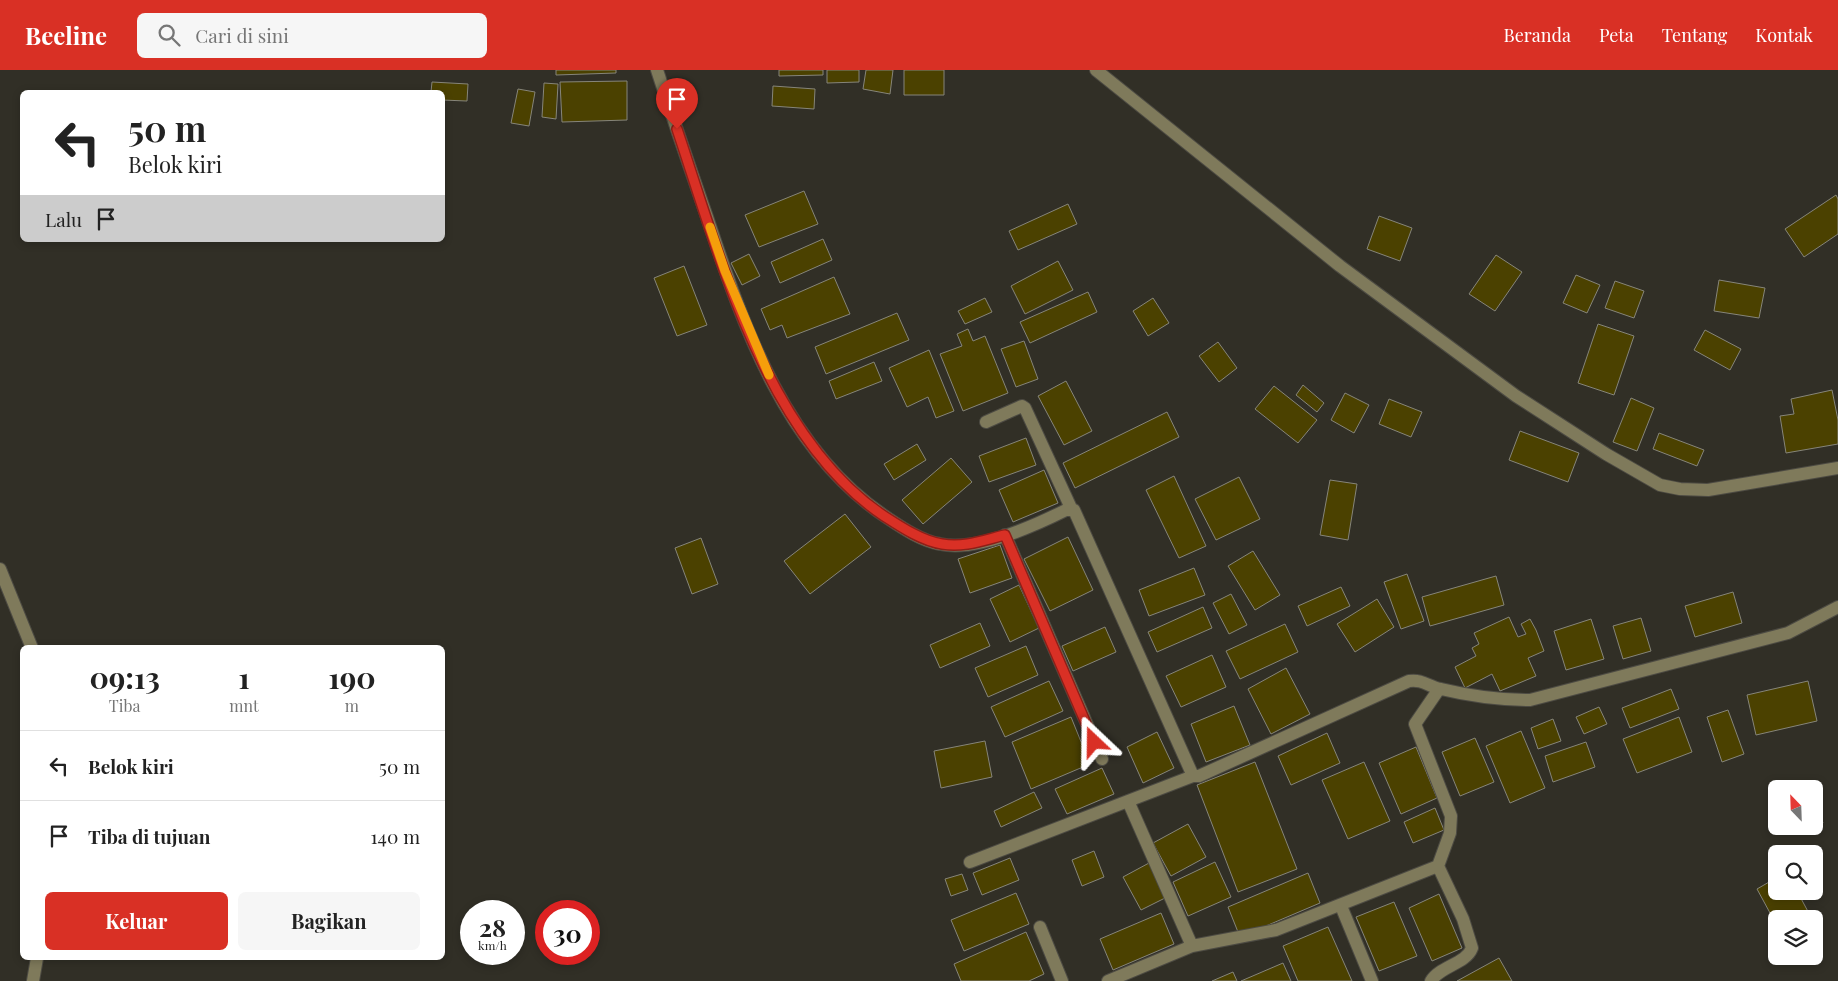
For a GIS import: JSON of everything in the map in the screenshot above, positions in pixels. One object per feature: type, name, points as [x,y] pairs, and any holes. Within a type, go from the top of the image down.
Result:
[{"type":"street","points":[[657,70],[725,271],[762,363],[784,404],[808,442],[827,465],[863,500],[896,524],[926,540],[954,546],[1005,535],[1071,508]]},
{"type":"street","points":[[1096,70],[1340,266],[1516,396],[1660,486],[1708,490],[1838,468]]},
{"type":"street","points":[[986,422],[1022,406],[1025,408],[1071,508],[1095,554],[1193,776]]},
{"type":"street","points":[[1005,535],[1102,759]]},
{"type":"street","points":[[0,569],[31,645]]},
{"type":"street","points":[[970,862],[1193,776],[1199,776],[1245,757],[1396,686],[1409,682],[1422,681],[1439,689],[1504,700],[1530,700],[1788,633],[1838,607]]},
{"type":"street","points":[[1431,981],[1467,954],[1472,948],[1463,919],[1438,866],[1450,833],[1451,816],[1415,724],[1439,689]]},
{"type":"street","points":[[1128,801],[1192,946]]},
{"type":"street","points":[[1108,981],[1192,946],[1276,930],[1341,906],[1438,866]]},
{"type":"street","points":[[1341,906],[1372,981]]},
{"type":"street","points":[[1040,927],[1062,981]]},
{"type":"street","points":[[33,981],[37,960]]},
{"type":"building","points":[[556,70],[616,70],[616,73],[556,75]]},
{"type":"building","points":[[779,70],[823,70],[823,75],[779,76]]},
{"type":"building","points":[[827,70],[859,70],[859,82],[827,83]]},
{"type":"building","points":[[866,70],[893,70],[890,94],[863,89]]},
{"type":"building","points":[[904,70],[944,70],[944,95],[904,95]]},
{"type":"building","points":[[627,81],[627,120],[562,122],[560,82]]},
{"type":"building","points":[[432,82],[468,84],[467,101],[445,100],[445,90],[431,90]]},
{"type":"building","points":[[544,83],[558,84],[556,119],[542,117]]},
{"type":"building","points":[[773,86],[815,89],[814,109],[772,106]]},
{"type":"building","points":[[518,89],[535,92],[529,126],[511,123]]},
{"type":"building","points":[[804,191],[818,224],[759,247],[745,215]]},
{"type":"building","points":[[1836,195],[1838,199],[1838,234],[1804,257],[1785,229]]},
{"type":"building","points":[[1068,204],[1077,224],[1018,250],[1009,231]]},
{"type":"building","points":[[1379,216],[1412,228],[1400,261],[1367,249]]},
{"type":"building","points":[[823,239],[832,260],[780,283],[771,262]]},
{"type":"building","points":[[749,254],[760,276],[742,285],[731,263]]},
{"type":"building","points":[[1496,255],[1522,272],[1495,311],[1469,294]]},
{"type":"building","points":[[1058,261],[1073,290],[1025,314],[1011,286]]},
{"type":"building","points":[[684,266],[707,325],[677,336],[654,278]]},
{"type":"building","points":[[1576,275],[1600,285],[1587,313],[1563,303]]},
{"type":"building","points":[[834,277],[850,314],[787,338],[782,325],[770,330],[761,309]]},
{"type":"building","points":[[1719,280],[1765,288],[1759,318],[1714,311]]},
{"type":"building","points":[[1615,281],[1644,291],[1634,318],[1605,308]]},
{"type":"building","points":[[1088,292],[1097,312],[1030,343],[1020,322]]},
{"type":"building","points":[[985,298],[992,312],[965,324],[958,311]]},
{"type":"building","points":[[1153,298],[1169,323],[1148,336],[1133,311]]},
{"type":"building","points":[[897,313],[909,340],[826,374],[815,347]]},
{"type":"building","points":[[1598,324],[1634,336],[1614,395],[1578,383]]},
{"type":"building","points":[[968,329],[973,341],[985,336],[1008,393],[963,411],[940,354],[962,346],[957,334]]},
{"type":"building","points":[[1705,330],[1741,349],[1730,370],[1694,350]]},
{"type":"building","points":[[1024,341],[1038,379],[1016,387],[1001,349]]},
{"type":"building","points":[[1218,342],[1237,368],[1219,382],[1199,356]]},
{"type":"building","points":[[929,350],[954,411],[936,418],[928,397],[907,407],[889,368]]},
{"type":"building","points":[[874,362],[882,381],[836,399],[829,381]]},
{"type":"building","points":[[1066,381],[1092,431],[1064,445],[1038,396]]},
{"type":"building","points":[[1303,385],[1324,403],[1317,412],[1296,395]]},
{"type":"building","points":[[1274,386],[1317,420],[1298,443],[1255,409]]},
{"type":"building","points":[[1832,390],[1838,420],[1838,444],[1786,453],[1780,416],[1794,414],[1791,399]]},
{"type":"building","points":[[1345,393],[1369,405],[1354,433],[1331,420]]},
{"type":"building","points":[[1631,398],[1654,408],[1637,451],[1613,442]]},
{"type":"building","points":[[1389,399],[1422,412],[1411,437],[1379,424]]},
{"type":"building","points":[[1167,412],[1179,437],[1075,488],[1063,463]]},
{"type":"building","points":[[1520,431],[1579,453],[1568,482],[1509,460]]},
{"type":"building","points":[[1659,433],[1704,450],[1697,466],[1653,449]]},
{"type":"building","points":[[1026,438],[1036,465],[989,482],[979,456]]},
{"type":"building","points":[[917,444],[926,460],[894,480],[884,464]]},
{"type":"building","points":[[951,458],[972,482],[923,524],[902,500]]},
{"type":"building","points":[[1044,470],[1058,503],[1013,522],[999,490]]},
{"type":"building","points":[[1174,476],[1206,546],[1179,558],[1146,490]]},
{"type":"building","points":[[1239,477],[1260,519],[1216,540],[1195,499]]},
{"type":"building","points":[[1330,480],[1357,484],[1348,540],[1320,535]]},
{"type":"building","points":[[845,514],[871,547],[810,594],[784,561]]},
{"type":"building","points":[[1068,537],[1093,590],[1050,611],[1024,559]]},
{"type":"building","points":[[701,538],[718,584],[692,594],[675,548]]},
{"type":"building","points":[[1000,545],[1012,578],[970,593],[958,559]]},
{"type":"building","points":[[1253,551],[1280,595],[1255,610],[1228,566]]},
{"type":"building","points":[[1194,568],[1205,595],[1149,616],[1139,590]]},
{"type":"building","points":[[1407,574],[1424,621],[1401,629],[1384,582]]},
{"type":"building","points":[[1496,576],[1504,605],[1430,626],[1422,597]]},
{"type":"building","points":[[1019,585],[1039,628],[1010,642],[990,599]]},
{"type":"building","points":[[1341,587],[1350,606],[1307,626],[1298,606]]},
{"type":"building","points":[[1733,592],[1742,623],[1695,637],[1685,606]]},
{"type":"building","points":[[1231,594],[1247,625],[1229,634],[1213,603]]},
{"type":"building","points":[[1377,599],[1394,627],[1355,652],[1337,624]]},
{"type":"building","points":[[1203,607],[1212,628],[1157,652],[1148,632]]},
{"type":"building","points":[[1509,617],[1518,637],[1526,634],[1521,624],[1530,619],[1536,630],[1544,651],[1528,658],[1536,676],[1500,691],[1492,674],[1465,688],[1455,667],[1476,656],[1472,648],[1479,644],[1474,633]]},
{"type":"building","points":[[1641,618],[1651,651],[1623,659],[1613,626]]},
{"type":"building","points":[[1591,619],[1604,659],[1566,670],[1554,631]]},
{"type":"building","points":[[980,623],[990,646],[940,668],[930,645]]},
{"type":"building","points":[[1285,624],[1298,652],[1240,679],[1226,651]]},
{"type":"building","points":[[1105,627],[1116,652],[1073,671],[1062,646]]},
{"type":"building","points":[[1026,646],[1038,675],[988,697],[975,668]]},
{"type":"building","points":[[1212,655],[1226,687],[1181,707],[1166,676]]},
{"type":"building","points":[[1286,668],[1310,714],[1271,734],[1248,689]]},
{"type":"building","points":[[1049,681],[1063,711],[1005,737],[991,707]]},
{"type":"building","points":[[1808,681],[1817,721],[1756,735],[1747,695]]},
{"type":"building","points":[[1671,689],[1679,709],[1630,728],[1622,708]]},
{"type":"building","points":[[1234,706],[1250,745],[1206,762],[1191,724]]},
{"type":"building","points":[[1599,707],[1607,724],[1584,734],[1576,717]]},
{"type":"building","points":[[1728,710],[1744,754],[1722,762],[1707,717]]},
{"type":"building","points":[[1071,717],[1090,764],[1031,789],[1012,742]]},
{"type":"building","points":[[1679,717],[1692,752],[1637,773],[1623,739]]},
{"type":"building","points":[[1553,719],[1561,741],[1538,749],[1531,728]]},
{"type":"building","points":[[1521,731],[1545,788],[1510,803],[1486,746]]},
{"type":"building","points":[[1157,732],[1174,768],[1143,783],[1127,747]]},
{"type":"building","points":[[1327,733],[1340,763],[1291,785],[1278,756]]},
{"type":"building","points":[[1475,738],[1494,782],[1460,796],[1442,752]]},
{"type":"building","points":[[985,741],[992,777],[941,788],[934,751]]},
{"type":"building","points":[[1586,742],[1595,767],[1553,782],[1545,756]]},
{"type":"building","points":[[1416,747],[1437,798],[1401,814],[1379,763]]},
{"type":"building","points":[[1255,762],[1297,869],[1238,892],[1197,785]]},
{"type":"building","points":[[1364,762],[1390,821],[1348,839],[1322,780]]},
{"type":"building","points":[[1102,768],[1114,794],[1067,814],[1055,789]]},
{"type":"building","points":[[1034,792],[1042,808],[1001,827],[994,811]]},
{"type":"building","points":[[1435,808],[1444,830],[1413,843],[1404,822]]},
{"type":"building","points":[[1188,824],[1206,857],[1171,876],[1153,843]]},
{"type":"building","points":[[1094,851],[1104,877],[1082,886],[1072,860]]},
{"type":"building","points":[[1010,858],[1019,880],[982,895],[973,873]]},
{"type":"building","points":[[1215,862],[1231,897],[1188,916],[1173,882]]},
{"type":"building","points":[[1149,863],[1167,897],[1141,910],[1123,877]]},
{"type":"building","points":[[1308,873],[1320,903],[1240,937],[1228,907]]},
{"type":"building","points":[[962,874],[968,890],[951,896],[945,879]]},
{"type":"building","points":[[1768,883],[1768,900],[1802,900],[1807,910],[1768,910],[1757,889]]},
{"type":"building","points":[[1016,893],[1029,924],[964,951],[951,920]]},
{"type":"building","points":[[1439,894],[1462,948],[1432,961],[1409,908]]},
{"type":"building","points":[[1394,902],[1417,956],[1379,971],[1356,917]]},
{"type":"building","points":[[1161,913],[1174,944],[1113,970],[1100,939]]},
{"type":"building","points":[[1328,927],[1352,981],[1298,981],[1283,946]]},
{"type":"building","points":[[1026,932],[1044,974],[1029,981],[961,981],[954,964]]},
{"type":"building","points":[[1499,958],[1512,981],[1457,981]]},
{"type":"building","points":[[1283,963],[1291,981],[1241,981]]},
{"type":"building","points":[[1233,972],[1237,981],[1212,981]]},
{"type":"slow traffic","points":[[710,227],[725,271],[762,363],[769,375]]},
{"type":"route","points":[[677,129],[725,271],[762,363],[784,404],[808,442],[845,484],[863,500],[896,524],[926,540],[954,546],[1005,535],[1094,742]]}]
